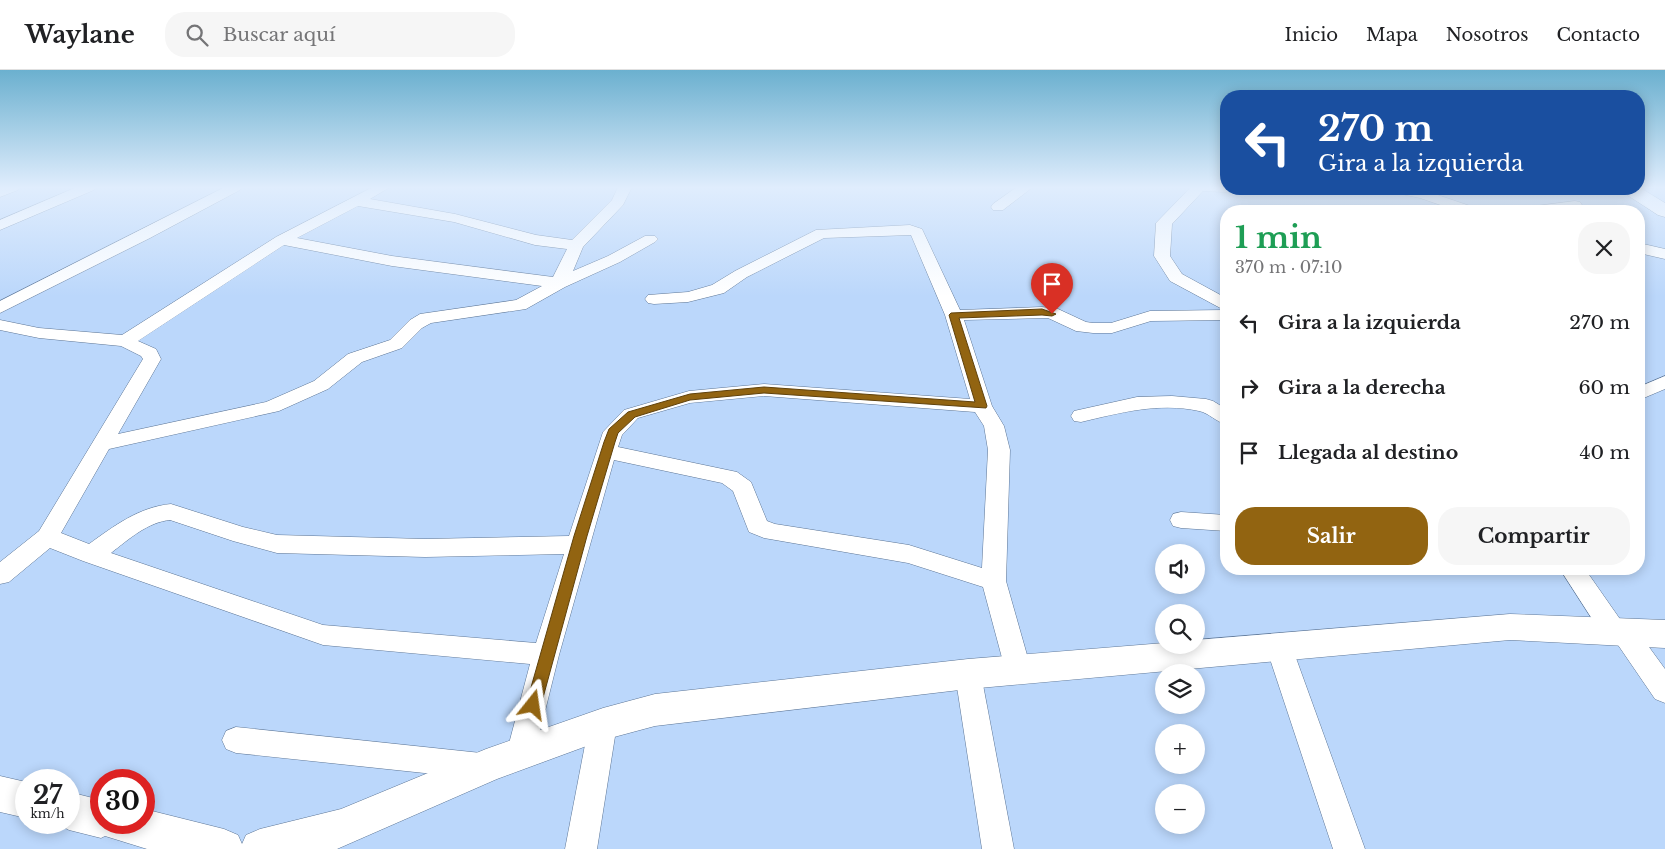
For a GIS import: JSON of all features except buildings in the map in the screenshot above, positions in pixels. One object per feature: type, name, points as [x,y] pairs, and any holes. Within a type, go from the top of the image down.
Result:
[{"type":"street","points":[[0,308],[167,223]]},
{"type":"street","points":[[125,341],[307,223]]},
{"type":"street","points":[[474,223],[535,240],[576,245]]},
{"type":"street","points":[[559,283],[576,245],[597,223]]},
{"type":"street","points":[[1164,223],[1162,256],[1176,277],[1220,302]]},
{"type":"street","points":[[654,299],[688,297],[718,289],[741,274],[821,233],[910,230],[917,232],[954,315],[982,406],[994,426],[999,450],[994,581],[1018,669]]},
{"type":"street","points":[[102,444],[272,407],[321,385],[355,358],[396,344],[416,324],[426,318],[520,306],[559,283],[614,259],[650,239]]},
{"type":"street","points":[[281,240],[392,261],[559,283]]},
{"type":"street","points":[[1645,249],[1665,254]]},
{"type":"street","points":[[954,315],[1042,312],[1052,314],[1082,327],[1093,328],[1112,328],[1150,316],[1220,315]]},
{"type":"street","points":[[0,325],[39,333],[125,341],[149,353],[152,359],[47,537],[0,575]]},
{"type":"street","points":[[520,754],[546,655],[606,452],[613,432],[632,414],[690,397],[764,390],[982,406]]},
{"type":"street","points":[[1081,416],[1137,403],[1172,402],[1206,405],[1220,399]]},
{"type":"street","points":[[1206,405],[1220,414]]},
{"type":"street","points":[[606,452],[729,477],[743,487],[757,526],[772,532],[909,554],[994,581]]},
{"type":"street","points":[[91,555],[149,516],[164,512],[171,512],[241,535],[277,544],[425,548],[578,545]]},
{"type":"street","points":[[1181,520],[1220,523]]},
{"type":"street","points":[[47,537],[91,555],[323,635],[546,655]]},
{"type":"street","points":[[1576,575],[1665,692]]},
{"type":"street","points":[[260,849],[343,828],[486,766],[604,724],[655,710],[1018,669],[1510,627],[1665,634]]},
{"type":"street","points":[[1279,647],[1350,849]]},
{"type":"street","points":[[968,674],[998,849]]},
{"type":"street","points":[[581,849],[604,724]]},
{"type":"street","points":[[236,740],[486,766]]},
{"type":"street","points":[[0,794],[15,797]]},
{"type":"street","points":[[155,832],[224,849]]},
{"type":"route","points":[[533,705],[580,536],[613,432],[632,414],[690,397],[764,390],[982,406],[954,315],[1042,312],[1052,314]]}]
